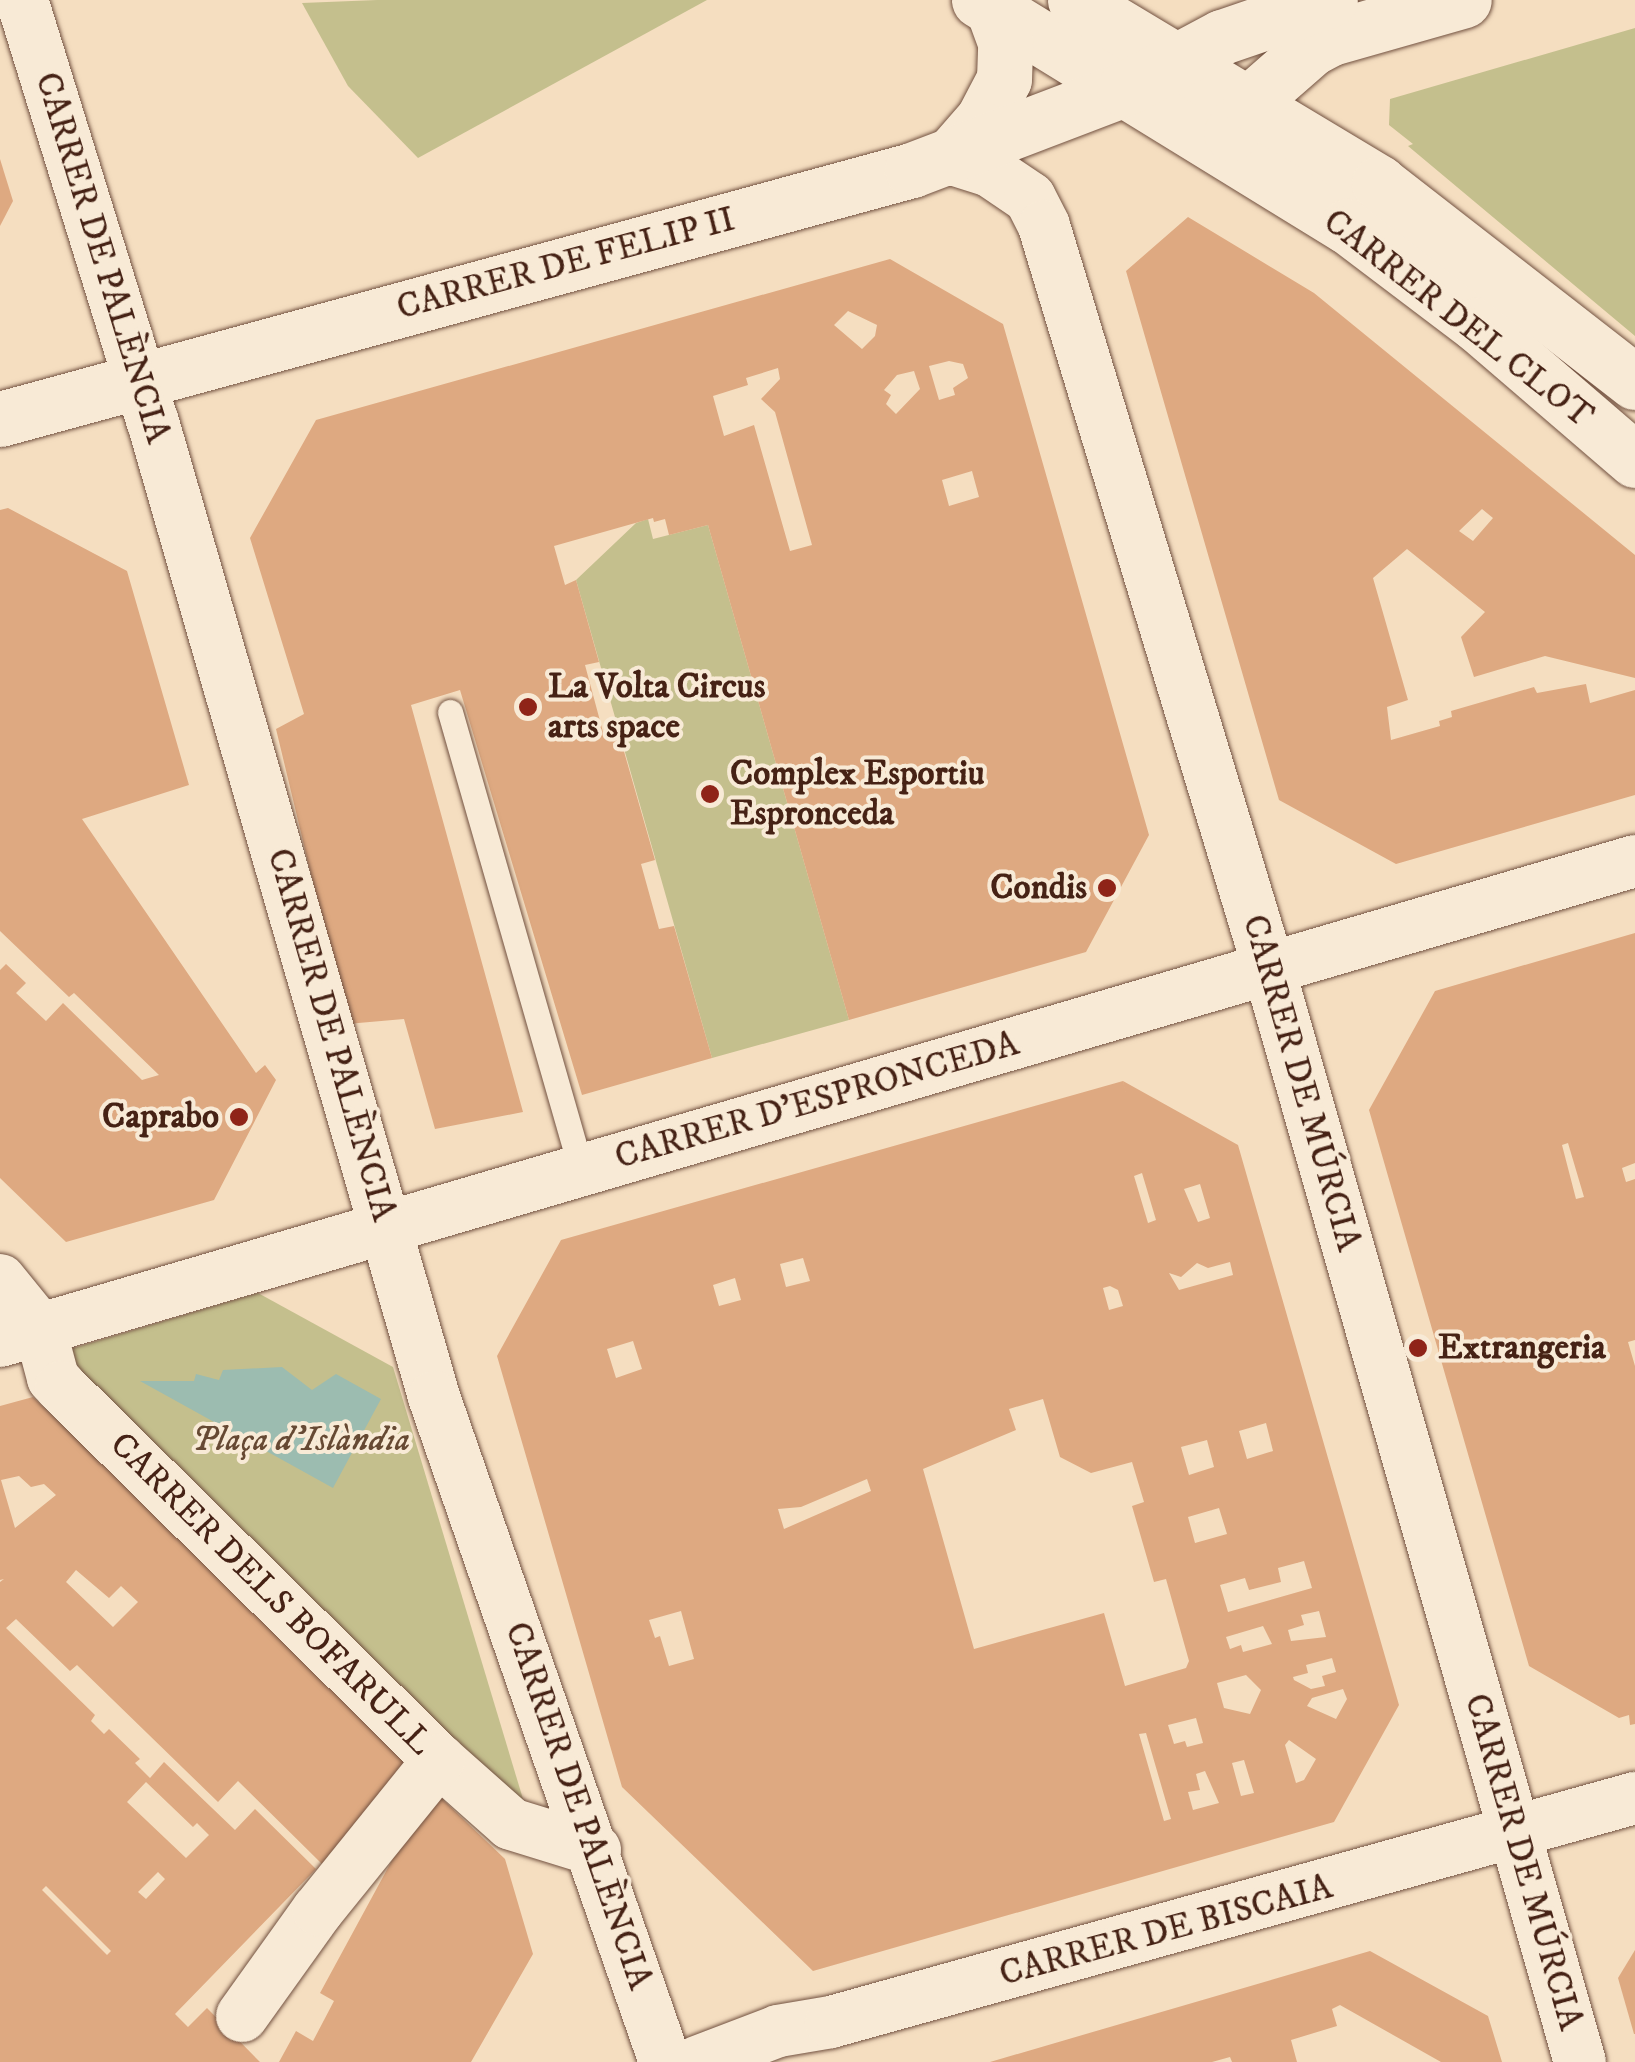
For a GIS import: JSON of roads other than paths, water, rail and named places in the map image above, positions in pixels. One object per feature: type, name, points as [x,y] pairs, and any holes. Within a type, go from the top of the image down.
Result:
[{"type":"main road","name":"CARRER DEL CLOT","points":[[1075,0],[1250,102],[1427,218],[1635,382]]},
{"type":"main road","points":[[1222,148],[1250,102],[1312,48],[1314,18],[1464,0]]},
{"type":"main road","name":"CARRER DEL CLOT","points":[[986,4],[1347,226],[1449,303],[1635,460]]},
{"type":"main road","points":[[949,158],[984,119],[1004,80],[1004,42],[986,4]]},
{"type":"main road","name":"CARRER DE FELIP II","points":[[0,418],[949,158],[1124,89],[1180,59],[1314,18]]},
{"type":"street","name":"CARRER DE PALÈNCIA","points":[[22,0],[140,380],[388,1227],[434,1398],[595,1850],[665,2062]]},
{"type":"street","name":"CARRER DE MÚRCIA","points":[[949,158],[990,171],[1030,198],[1044,226],[1270,968],[1580,2062]]},
{"type":"street","name":"CARRER D'ESPRONCEDA","points":[[20,1335],[1635,861]]},
{"type":"street","name":"CARRER DELS BOFARULL","points":[[0,1280],[20,1335],[60,1387],[440,1760],[511,1824],[595,1850]]},
{"type":"street","points":[[242,2016],[318,1910],[440,1760]]},
{"type":"street","name":"CARRER DE BISCAIA","points":[[697,2062],[794,2046],[831,2022],[1635,1798]]},
{"type":"lane","points":[[450,712],[581,1170]]},
{"type":"place","name":"La Volta Circus arts space","points":[[528,707]]},
{"type":"place","name":"Complex Esportiu Espronceda","points":[[710,794]]},
{"type":"place","name":"Condis","points":[[1107,888]]},
{"type":"place","name":"Caprabo","points":[[239,1117]]},
{"type":"place","name":"Extrangeria","points":[[1418,1348]]},
{"type":"park label","name":"Plaça d'Islàndia","points":[[301,1440]]}]
